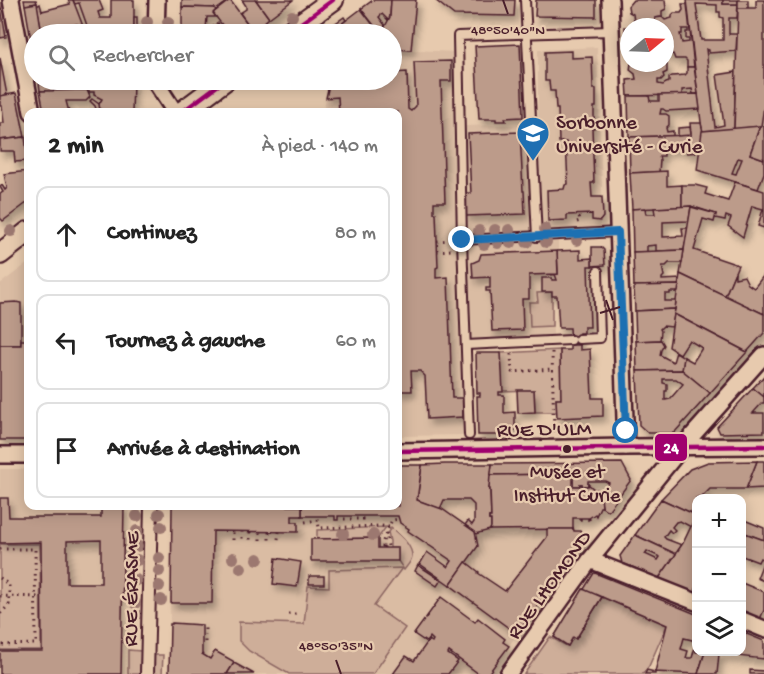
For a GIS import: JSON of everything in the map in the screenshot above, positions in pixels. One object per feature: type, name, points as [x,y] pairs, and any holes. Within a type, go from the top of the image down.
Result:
[{"type":"street","points":[[11,0],[24,69]]},
{"type":"street","points":[[156,24],[157,0]]},
{"type":"street","points":[[610,0],[626,447]]},
{"type":"street","points":[[303,24],[321,13]]},
{"type":"street","points":[[28,90],[31,108]]},
{"type":"street","points":[[161,90],[172,108]]},
{"type":"street","points":[[187,108],[212,90]]},
{"type":"street","points":[[0,254],[24,235]]},
{"type":"street","name":"RUE LHOMOND","points":[[508,674],[590,560],[682,447],[764,355]]},
{"type":"street","name":"RUE D'ULM","points":[[402,451],[764,446]]},
{"type":"street","points":[[0,455],[24,455]]},
{"type":"street","name":"RUE ÉRASME","points":[[147,674],[151,510]]},
{"type":"street","points":[[590,560],[692,600]]},
{"type":"street","points":[[746,622],[764,629]]},
{"type":"lane","points":[[525,0],[537,237]]},
{"type":"lane","points":[[469,435],[458,36],[611,32]]},
{"type":"lane","points":[[462,240],[618,232]]},
{"type":"lane","points":[[466,345],[600,338],[598,272]]},
{"type":"path","points":[[437,241],[446,240]]},
{"type":"path","points":[[551,342],[554,434]]},
{"type":"path","points":[[511,352],[512,372],[552,369]]},
{"type":"path","points":[[344,519],[364,519]]},
{"type":"path","points":[[383,548],[388,546],[386,532],[392,520],[399,519]]},
{"type":"path","points":[[305,522],[318,520],[319,528],[389,527]]},
{"type":"path","points":[[233,531],[233,540]]},
{"type":"path","points":[[242,531],[242,540]]},
{"type":"path","points":[[260,531],[260,540]]},
{"type":"path","points":[[250,532],[250,541]]},
{"type":"path","points":[[269,532],[270,540]]},
{"type":"path","points":[[279,532],[279,539]]},
{"type":"path","points":[[0,549],[35,549],[36,644],[0,645]]},
{"type":"path","points":[[0,578],[9,585],[9,605],[0,614]]},
{"type":"path","points":[[0,596],[42,597]]},
{"type":"path","points":[[288,614],[298,614]]},
{"type":"path","points":[[205,626],[205,642]]},
{"type":"shaded area","name":"Sorbonne Université - Curie","points":[[597,47],[603,217],[600,220],[600,227],[558,231],[558,274],[542,278],[542,292],[552,292],[553,337],[470,342],[464,126],[538,124],[538,50]]},
{"type":"shaded area","points":[[402,49],[456,52],[469,435],[402,436],[402,108],[324,108],[328,90],[402,90]]},
{"type":"shaded area","points":[[24,266],[24,440],[0,440],[0,284]]},
{"type":"shaded area","points":[[552,292],[552,326],[530,327],[529,302],[538,302],[537,293]]},
{"type":"shaded area","points":[[560,350],[561,399],[556,399],[557,412],[535,412],[534,390],[502,391],[501,353]]},
{"type":"shaded area","points":[[492,464],[489,488],[490,530],[573,529],[573,527],[574,531],[580,531],[588,538],[488,674],[169,674],[172,510],[402,510],[402,465]]},
{"type":"shaded area","points":[[0,469],[24,469],[24,510],[124,510],[121,674],[0,674]]},
{"type":"shaded area","points":[[386,527],[378,538],[317,539],[317,530]]},
{"type":"shaded area","points":[[391,528],[410,548],[411,560],[404,570],[398,561],[398,548],[390,548],[388,532]]},
{"type":"shaded area","points":[[0,544],[40,544],[41,650],[0,650]]},
{"type":"shaded area","points":[[402,568],[374,606],[405,628],[373,674],[289,674],[249,651],[239,641],[239,622],[304,624],[308,586],[329,587],[329,570]]},
{"type":"shaded area","points":[[602,597],[667,625],[649,666],[643,674],[524,674],[550,637],[567,646],[573,637],[576,638]]},
{"type":"shaded area","points":[[128,650],[141,651],[140,674],[128,674]]},
{"type":"shaded area","points":[[154,655],[163,655],[162,674],[154,674]]},
{"type":"building","points":[[24,0],[36,0],[37,3],[25,5]]},
{"type":"building","points":[[68,0],[73,0],[82,24],[40,24],[37,6],[40,4],[42,11],[70,4]]},
{"type":"building","points":[[73,0],[99,0],[103,10],[98,12],[100,18],[111,18],[111,0],[134,0],[134,24],[86,24],[79,3],[75,4]]},
{"type":"building","points":[[182,0],[230,0],[216,10],[214,8],[182,7]]},
{"type":"building","points":[[230,0],[248,24],[221,24],[213,13]]},
{"type":"building","points":[[242,0],[256,0],[269,18],[262,24],[248,24],[240,13],[246,9]]},
{"type":"building","points":[[256,0],[293,0],[269,18]]},
{"type":"building","points":[[373,0],[391,0],[388,20],[382,14],[379,17],[384,24],[373,24],[361,9]]},
{"type":"building","points":[[391,0],[416,0],[411,50],[402,50],[402,24],[386,24],[390,17]]},
{"type":"building","points":[[435,0],[515,0],[514,16],[454,15]]},
{"type":"building","points":[[536,0],[596,0],[596,17],[535,16]]},
{"type":"building","points":[[633,0],[665,0],[666,9],[662,11],[662,17],[634,18],[628,6]]},
{"type":"building","points":[[687,0],[723,0],[723,4],[738,4],[737,18],[729,18],[729,34],[737,34],[736,51],[709,53],[706,49],[715,127],[724,125],[717,75],[736,72],[734,129],[702,131]],"holes":[[[696,4],[717,5],[717,12],[720,12],[720,17],[723,18],[723,40],[701,40]]]},
{"type":"building","points":[[723,0],[738,0],[738,4],[723,4]]},
{"type":"building","points":[[738,0],[748,0],[748,9],[738,8]]},
{"type":"building","points":[[756,0],[764,0],[764,106],[761,126],[734,129],[738,8],[756,8]]},
{"type":"building","points":[[0,3],[6,37],[0,38]]},
{"type":"building","points":[[37,3],[40,24],[28,24],[25,5]]},
{"type":"building","points":[[682,4],[687,4],[694,67],[687,67],[685,59],[675,59],[672,15],[681,13]],"holes":[[[682,29],[688,29],[686,32],[686,39],[689,39],[689,42],[682,43],[680,34],[682,34]]]},
{"type":"building","points":[[182,7],[214,8],[216,10],[213,13],[216,17],[207,17],[206,24],[182,24]]},
{"type":"building","points":[[361,9],[372,24],[341,24]]},
{"type":"building","points":[[344,17],[346,20],[341,24],[334,24]]},
{"type":"building","points":[[520,44],[523,117],[505,118],[506,121],[479,119],[475,46]]},
{"type":"building","points":[[571,51],[571,58],[592,57],[596,107],[594,107],[594,128],[592,128],[594,183],[591,183],[592,197],[602,197],[603,217],[600,221],[592,220],[592,214],[567,215],[567,220],[548,221],[547,190],[564,189],[568,184],[566,142],[559,142],[555,91],[550,91],[549,81],[545,81],[545,52]]},
{"type":"building","points":[[0,58],[7,95],[0,96]]},
{"type":"building","points":[[451,61],[451,81],[441,81],[445,202],[434,202],[438,267],[436,278],[448,277],[452,398],[463,398],[463,417],[427,419],[425,376],[420,371],[411,371],[412,391],[402,391],[402,108],[339,108],[338,97],[326,98],[328,90],[402,90],[402,72],[407,72],[408,109],[411,111],[416,106],[414,62]]},
{"type":"building","points":[[687,67],[694,67],[698,94],[693,94],[692,89],[682,90],[682,95],[628,96],[627,80],[636,79],[632,72],[667,72],[663,74],[664,77],[661,80],[658,80],[658,84],[663,85],[669,82],[672,76],[685,75]]},
{"type":"building","points":[[40,90],[87,90],[40,91]]},
{"type":"building","points":[[87,90],[133,90],[132,108],[100,108],[102,99],[94,95],[94,92],[89,92],[89,95]]},
{"type":"building","points":[[87,90],[90,97],[86,101],[66,101],[68,108],[43,108],[40,91]]},
{"type":"building","points":[[16,93],[24,137],[0,140],[0,123],[4,123],[0,96]]},
{"type":"building","points":[[698,94],[700,109],[666,111],[661,109],[660,114],[669,116],[669,125],[666,128],[667,132],[673,131],[673,136],[629,137],[628,96],[649,96],[650,101],[659,101],[659,95]]},
{"type":"building","points":[[92,99],[99,104],[100,108],[96,108],[90,101]]},
{"type":"building","points":[[690,123],[701,123],[703,132],[700,152],[687,153],[687,149],[664,149],[664,156],[659,156],[659,172],[630,173],[629,137],[691,135]]},
{"type":"building","points":[[760,126],[750,154],[764,159],[764,173],[758,189],[697,170],[702,131]],"holes":[[[738,158],[742,159],[736,174],[732,173]]]},
{"type":"building","points":[[760,126],[764,126],[764,159],[750,154]]},
{"type":"building","points":[[690,127],[691,135],[678,136],[678,128]]},
{"type":"building","points":[[520,132],[525,214],[466,216],[465,193],[471,193],[468,134]]},
{"type":"building","points":[[24,137],[24,161],[15,162],[14,151],[0,151],[0,140]]},
{"type":"building","points":[[667,171],[667,186],[682,185],[682,207],[632,209],[630,173]]},
{"type":"building","points":[[24,172],[24,205],[3,221],[0,218],[0,194],[3,192],[0,187],[2,185],[5,190],[7,188],[4,174]]},
{"type":"building","points":[[735,182],[764,191],[764,228],[758,226],[763,209],[752,206],[743,237],[728,226],[731,218],[726,216],[725,220],[715,218],[716,214],[691,206],[682,207],[682,185],[707,188],[705,194],[728,201]]},
{"type":"building","points":[[691,206],[689,221],[663,222],[663,237],[683,236],[682,228],[688,228],[684,250],[656,251],[656,245],[647,246],[647,252],[633,252],[632,209],[645,208],[646,214],[655,214],[654,208]]},
{"type":"building","points":[[691,207],[716,214],[714,222],[703,219],[694,250],[738,265],[725,296],[680,274]]},
{"type":"building","points":[[592,247],[601,247],[604,250],[605,265],[592,266]]},
{"type":"building","points":[[580,250],[580,259],[592,258],[592,266],[588,266],[590,327],[584,327],[584,333],[579,333],[580,345],[571,345],[570,328],[559,328],[557,296],[552,296],[552,292],[542,292],[542,278],[557,280],[555,274],[558,274],[557,251]]},
{"type":"building","points":[[684,250],[682,263],[669,263],[662,266],[664,276],[662,280],[680,279],[679,285],[634,286],[633,252]]},
{"type":"building","points":[[557,251],[558,274],[529,275],[529,299],[522,299],[523,330],[492,331],[490,291],[486,291],[486,288],[490,288],[490,277],[473,278],[472,263],[479,260],[481,254]]},
{"type":"building","points":[[735,272],[735,278],[744,276],[748,284],[754,288],[764,275],[764,314],[725,296]]},
{"type":"building","points":[[680,274],[764,314],[764,333],[747,352],[674,314]]},
{"type":"building","points":[[679,285],[678,292],[665,294],[665,301],[676,301],[675,309],[635,311],[634,286]]},
{"type":"building","points":[[0,303],[21,303],[21,345],[0,345]]},
{"type":"building","points":[[675,309],[672,327],[663,326],[660,329],[660,340],[636,341],[635,311]]},
{"type":"building","points":[[674,314],[747,352],[710,393],[682,370],[684,357],[693,362],[702,348],[689,340],[680,354],[669,347]]},
{"type":"building","points":[[21,340],[24,340],[24,440],[0,440],[0,345],[21,345]]},
{"type":"building","points":[[661,340],[664,345],[660,355],[673,362],[676,352],[684,357],[682,370],[637,371],[636,341]]},
{"type":"building","points":[[570,345],[580,345],[580,350],[590,349],[592,398],[603,398],[603,416],[557,418],[556,399],[561,399],[560,350],[570,350]]},
{"type":"building","points":[[476,353],[501,353],[503,392],[499,392],[499,395],[504,395],[504,413],[515,412],[515,430],[509,430],[509,434],[478,435],[477,396],[480,396],[480,393],[477,393]]},
{"type":"building","points":[[682,370],[710,393],[674,433],[648,433],[639,425],[637,371]],"holes":[[[663,379],[676,379],[683,384],[670,399],[665,400],[667,384],[663,383]]]},
{"type":"building","points":[[764,376],[764,397],[753,388]]},
{"type":"building","points":[[753,388],[764,397],[764,403],[753,413],[764,413],[764,432],[720,433],[717,427]]},
{"type":"building","points":[[517,390],[534,390],[535,412],[518,413]]},
{"type":"building","points":[[757,461],[764,461],[764,488],[746,489]]},
{"type":"building","points":[[757,461],[746,489],[710,489],[705,494],[692,494],[691,513],[661,499],[690,469],[708,462]]},
{"type":"building","points":[[622,463],[631,480],[608,511],[602,507],[601,495],[599,496],[609,483],[605,481],[588,481],[588,486],[580,484],[580,486],[573,486],[573,474],[490,475],[492,464]]},
{"type":"building","points":[[492,464],[489,489],[490,530],[475,534],[465,525],[468,521],[472,525],[474,522],[474,505],[469,500],[444,500],[440,509],[417,500],[422,465]]},
{"type":"building","points":[[402,465],[422,465],[417,500],[442,509],[475,532],[478,546],[450,585],[420,564],[427,552],[448,567],[452,561],[408,531],[409,529],[400,523],[398,516],[338,516],[338,520],[335,520],[335,516],[302,516],[302,510],[402,510]]},
{"type":"building","points":[[573,474],[573,486],[582,484],[582,486],[588,486],[588,484],[595,490],[597,489],[599,496],[601,495],[602,507],[596,516],[595,514],[588,520],[588,518],[580,520],[580,518],[573,518],[573,529],[490,530],[490,475]]},
{"type":"building","points":[[0,498],[8,498],[9,517],[101,517],[101,510],[124,510],[121,674],[0,674],[0,651],[42,651],[41,542],[0,543]],"holes":[[[101,540],[101,583],[67,583],[67,541]]]},
{"type":"building","points":[[661,499],[692,513],[691,527],[680,521],[676,522],[672,527],[675,530],[672,533],[669,530],[664,537],[682,545],[676,554],[635,535]]},
{"type":"building","points":[[172,510],[302,510],[302,516],[292,516],[292,522],[298,522],[298,532],[213,531],[212,603],[171,603]]},
{"type":"building","points":[[746,521],[764,528],[764,540],[746,533]]},
{"type":"building","points":[[692,524],[692,591],[659,578],[683,543]]},
{"type":"building","points":[[573,527],[574,531],[580,531],[588,538],[517,634],[450,585],[466,562],[505,591],[547,537],[547,529],[573,529]]},
{"type":"building","points":[[746,533],[764,540],[764,560],[760,558],[758,562],[746,558]]},
{"type":"building","points":[[635,535],[676,554],[659,578],[622,563],[620,556]],"holes":[[[647,551],[660,557],[658,560],[645,554]]]},
{"type":"building","points":[[378,538],[378,548],[398,548],[398,561],[311,561],[311,539]]},
{"type":"building","points":[[276,558],[301,562],[297,587],[273,584]]},
{"type":"building","points":[[764,560],[764,581],[757,578]]},
{"type":"building","points":[[418,565],[441,580],[437,586],[415,571]]},
{"type":"building","points":[[594,573],[692,612],[692,640],[684,638],[681,649],[688,651],[686,658],[704,656],[698,674],[655,672],[667,625],[602,597],[576,639],[573,637],[568,646],[554,637]]},
{"type":"building","points":[[309,576],[324,576],[324,584],[309,584]]},
{"type":"building","points":[[746,585],[764,592],[764,610],[760,619],[746,613]]},
{"type":"building","points":[[583,589],[602,597],[576,639],[573,637],[568,646],[554,637]]},
{"type":"building","points":[[441,597],[475,622],[478,618],[505,639],[503,642],[509,646],[488,674],[479,674],[449,652],[448,654],[458,661],[448,674],[393,674],[406,656],[414,661],[429,640],[432,642],[430,637],[426,642],[414,634]]},
{"type":"building","points":[[170,624],[202,625],[202,654],[210,659],[215,651],[233,661],[227,674],[169,674]]},
{"type":"building","points":[[746,634],[764,641],[764,659],[737,656],[746,656]]},
{"type":"building","points":[[704,656],[719,656],[717,674],[698,674]]},
{"type":"building","points":[[234,663],[254,674],[227,674]]},
{"type":"building","points":[[647,670],[655,674],[645,674]]},
{"type":"building","points":[[750,670],[764,671],[764,674],[750,674]]},
{"type":"transit line","name":"24","points":[[300,24],[333,0]]},
{"type":"transit line","name":"24","points":[[187,108],[212,90]]},
{"type":"transit line","name":"24","points":[[402,451],[764,446]]},
{"type":"place","name":"Sorbonne Université - Curie","points":[[533,162]]},
{"type":"place","name":"Musée et Institut Curie","points":[[567,449]]},
{"type":"route","points":[[462,240],[618,232],[626,431]]}]
